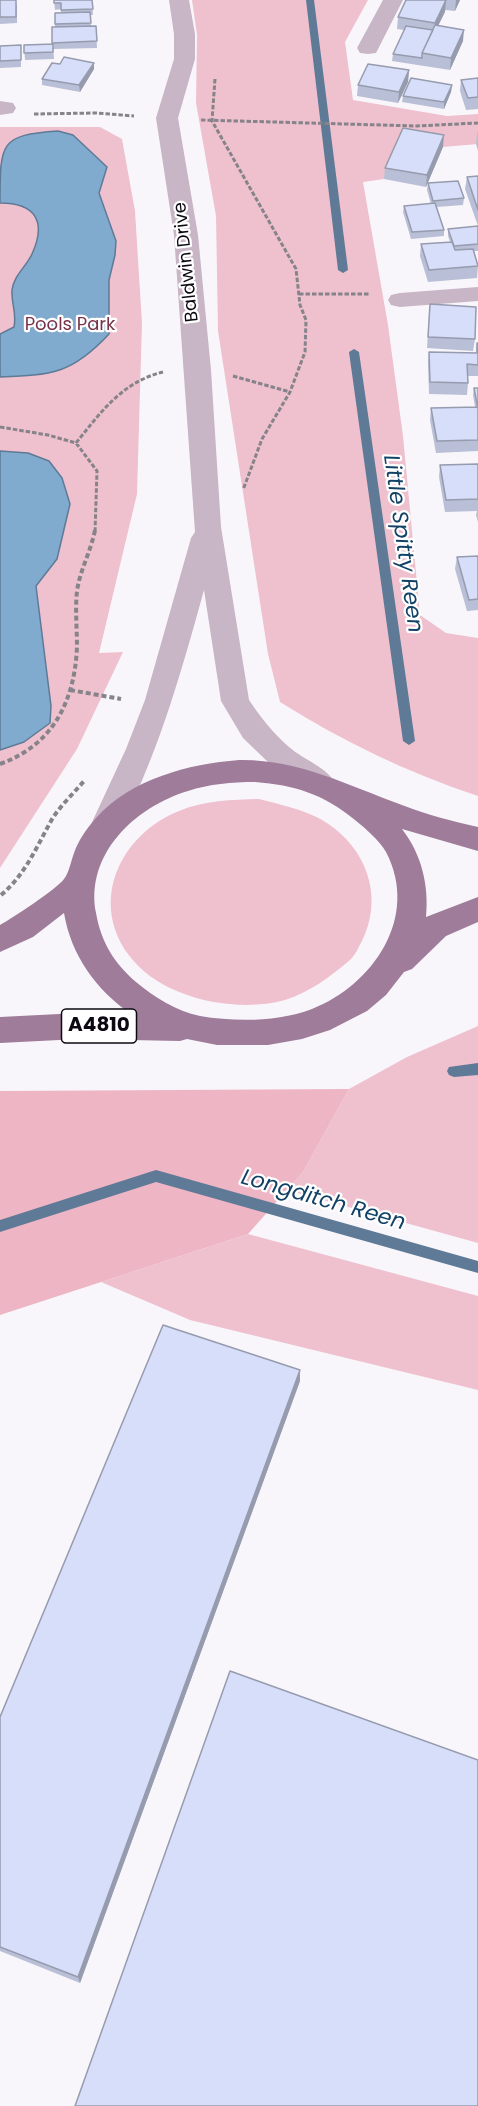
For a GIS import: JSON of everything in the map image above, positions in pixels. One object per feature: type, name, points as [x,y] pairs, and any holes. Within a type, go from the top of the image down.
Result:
[{"type":"main road","points":[[478,839],[410,821],[304,779],[257,771],[210,773],[167,786],[130,806],[102,833],[86,859],[78,885],[79,923],[93,958],[119,989],[155,1013],[197,1028],[244,1034],[290,1029],[334,1014],[371,989],[435,927],[478,909]]},
{"type":"main road","points":[[333,790],[376,819],[400,851],[412,887],[412,923],[399,956],[371,989]]},
{"type":"main road","points":[[0,939],[22,928],[78,885]]},
{"type":"main road","name":"A4810","points":[[0,1030],[80,1026],[197,1028]]},
{"type":"street","name":"Baldwin Drive","points":[[179,0],[185,28],[183,67],[169,105],[167,118],[186,235],[198,370],[208,527]]},
{"type":"street","points":[[368,48],[393,0]]},
{"type":"street","points":[[400,300],[478,294]]},
{"type":"street","points":[[208,527],[235,701],[253,730],[279,755],[333,790]]},
{"type":"street","points":[[102,833],[141,750],[159,699],[208,527]]},
{"type":"path","points":[[215,77],[212,120],[296,269],[299,294],[306,320],[305,352],[290,392],[262,439],[242,498]]},
{"type":"path","points":[[133,109],[130,116],[133,126]]},
{"type":"path","points":[[298,123],[417,126],[478,123]]},
{"type":"path","points":[[299,294],[362,292],[400,300]]},
{"type":"path","points":[[76,443],[124,387],[149,374],[171,372]]},
{"type":"path","points":[[0,427],[48,435],[76,443],[96,471],[96,499],[91,548],[82,570],[77,592],[76,657],[70,690],[57,725],[31,752],[0,764]]},
{"type":"path","points":[[70,690],[126,700]]},
{"type":"green space","points":[[192,0],[368,0],[345,42],[353,100],[447,116],[478,114],[478,144],[443,147],[402,140],[384,179],[363,182],[388,325],[403,436],[420,615],[446,633],[478,638],[478,796],[376,755],[280,702],[268,654],[218,331],[216,216],[196,103],[197,35]]},
{"type":"green space","name":"Pools Park","points":[[0,127],[100,127],[122,139],[135,211],[142,323],[137,494],[99,653],[123,652],[77,749],[0,868]]},
{"type":"green space","points":[[259,799],[317,817],[334,828],[356,852],[369,880],[371,895],[368,926],[362,941],[352,958],[335,972],[311,988],[285,1000],[244,1005],[199,999],[178,992],[159,982],[142,969],[128,954],[117,933],[111,912],[112,891],[117,871],[127,852],[141,835],[179,811],[228,800]]},
{"type":"green space","points":[[478,1026],[478,1243],[287,1190],[303,1172],[349,1089],[407,1057]]},
{"type":"green space","points":[[248,1234],[478,1296],[478,1390],[190,1320],[101,1282]]},
{"type":"shaded area","points":[[349,1089],[303,1172],[248,1234],[0,1315],[0,1091]]},
{"type":"water","points":[[58,131],[73,135],[107,167],[99,193],[116,241],[109,280],[109,334],[84,357],[60,370],[34,375],[0,377],[0,334],[14,327],[13,285],[32,254],[38,232],[38,223],[29,210],[22,206],[0,203],[3,154],[14,139],[24,135]]},
{"type":"water","points":[[0,451],[28,453],[49,461],[62,478],[70,504],[57,559],[36,586],[51,706],[50,723],[24,742],[0,750]]},
{"type":"building","points":[[0,0],[16,0],[16,17],[0,17]]},
{"type":"building","points":[[54,0],[92,0],[93,9],[61,10],[61,3],[54,3]]},
{"type":"building","points":[[406,0],[446,0],[435,23],[398,17]]},
{"type":"building","points":[[90,12],[91,23],[55,24],[55,13]]},
{"type":"building","points":[[435,25],[464,30],[451,58],[422,53]]},
{"type":"building","points":[[96,26],[97,41],[52,43],[52,27]]},
{"type":"building","points":[[406,26],[433,30],[422,53],[422,58],[393,54]]},
{"type":"building","points":[[53,44],[53,52],[24,53],[24,45]]},
{"type":"building","points":[[21,45],[21,60],[0,61],[0,46]]},
{"type":"building","points":[[64,57],[94,63],[79,85],[42,79],[52,63],[60,64]]},
{"type":"building","points":[[368,64],[409,70],[399,92],[358,85]]},
{"type":"building","points":[[411,78],[452,85],[444,102],[403,96]]},
{"type":"building","points":[[478,78],[478,97],[468,98],[461,80]]},
{"type":"building","points":[[403,128],[444,135],[427,175],[385,168]]},
{"type":"building","points":[[478,176],[478,210],[467,177]]},
{"type":"building","points":[[458,181],[464,198],[433,201],[428,183]]},
{"type":"building","points":[[435,203],[444,230],[412,232],[404,206]]},
{"type":"building","points":[[478,226],[478,244],[454,246],[448,229]]},
{"type":"building","points":[[452,242],[455,250],[473,249],[478,266],[429,270],[421,244]]},
{"type":"building","points":[[430,304],[476,307],[475,339],[428,337]]},
{"type":"building","points":[[429,352],[478,353],[478,365],[467,364],[468,383],[430,382]]},
{"type":"building","points":[[474,388],[478,388],[478,409]]},
{"type":"building","points":[[478,407],[478,440],[437,441],[431,408]]},
{"type":"building","points":[[478,464],[478,499],[446,500],[440,465]]},
{"type":"building","points":[[478,556],[478,599],[469,600],[457,557]]},
{"type":"building","points":[[163,1325],[300,1370],[78,1977],[0,1947],[0,1717]]},
{"type":"building","points":[[230,1671],[478,1760],[478,2106],[75,2106]]},
{"type":"waterway","name":"Little Spitty Reen","points":[[310,0],[343,270]]},
{"type":"waterway","name":"Little Spitty Reen","points":[[354,352],[409,741]]},
{"type":"waterway","points":[[454,1071],[478,1069]]},
{"type":"waterway","name":"Longditch Reen","points":[[0,1226],[156,1176],[478,1267]]}]
